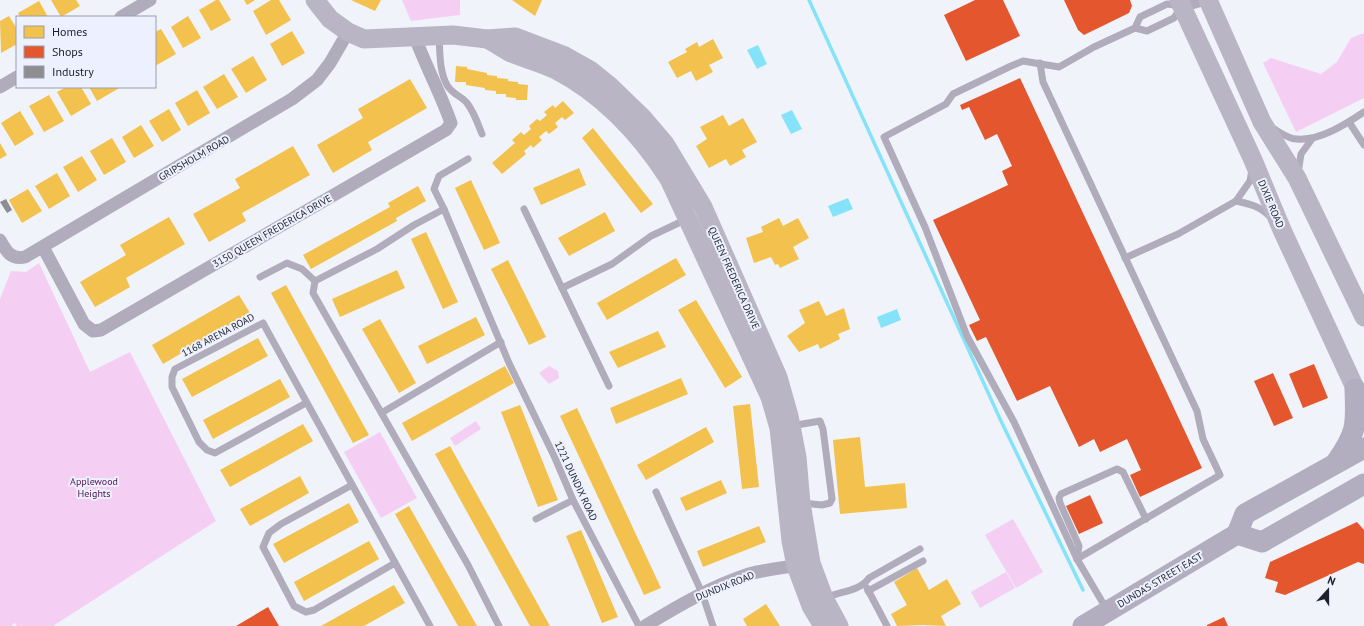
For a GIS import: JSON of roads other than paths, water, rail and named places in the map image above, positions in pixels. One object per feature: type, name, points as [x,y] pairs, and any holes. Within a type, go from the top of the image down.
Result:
[{"type":"main road","points":[[1336,463],[1352,439],[1354,431],[1355,389]]},
{"type":"main road","points":[[1360,489],[1262,542],[1237,534],[1245,514],[1364,448]]},
{"type":"main road","name":"DUNDAS STREET EAST","points":[[1083,626],[1237,534]]},
{"type":"street","points":[[123,16],[150,0]]},
{"type":"street","name":"QUEEN FREDERICA DRIVE","points":[[315,0],[330,19],[348,32],[364,39],[439,35],[487,39],[509,52],[556,70],[592,92],[631,127],[650,149],[669,179],[695,213],[757,368],[785,427],[797,457],[801,503],[803,564]]},
{"type":"street","points":[[1181,3],[1201,0]]},
{"type":"street","points":[[1208,0],[1262,122],[1297,178],[1364,317]]},
{"type":"street","name":"DIXIE ROAD","points":[[1181,3],[1253,160],[1282,230],[1364,407]]},
{"type":"street","name":"GRIPSHOLM ROAD","points":[[0,240],[7,252],[18,258],[42,247],[292,99],[321,74],[330,64],[348,32]]},
{"type":"street","name":"3150 QUEEN FREDERICA DRIVE","points":[[42,247],[84,324],[93,331],[101,330],[446,130],[451,123],[446,107],[422,58],[416,37]]},
{"type":"street","points":[[0,87],[16,78]]},
{"type":"street","name":"QUEEN FREDERICA DRIVE","points":[[785,427],[791,541],[803,564],[818,602],[823,626]]},
{"type":"street","name":"DUNDIX ROAD","points":[[645,626],[702,593],[749,574],[777,567],[803,564]]},
{"type":"street","name":"QUEEN FREDERICA DRIVE","points":[[818,602],[839,626]]},
{"type":"lane","points":[[1108,611],[1076,559],[1014,422],[967,336],[925,227],[884,137],[946,104],[953,94],[1011,66],[1023,61],[1059,67],[1094,47],[1135,28],[1147,31],[1174,18],[1181,3],[1168,4],[1140,17],[1135,28]]},
{"type":"lane","points":[[439,35],[440,60],[446,84],[455,95],[466,102],[472,110],[482,134]]},
{"type":"lane","points":[[1040,63],[1043,82],[1196,411],[1203,439],[1220,475],[1076,559]]},
{"type":"lane","points":[[1262,122],[1287,137],[1312,139],[1349,122],[1364,112]]},
{"type":"lane","points":[[1349,122],[1364,145]]},
{"type":"lane","points":[[1297,178],[1301,154],[1312,139]]},
{"type":"lane","name":"1221 DUNDIX ROAD","points":[[468,159],[439,176],[435,183],[434,189],[572,500],[639,626]]},
{"type":"lane","points":[[1125,258],[1178,234],[1236,201],[1250,181],[1253,160]]},
{"type":"lane","points":[[1236,201],[1263,209],[1282,230]]},
{"type":"lane","points":[[315,281],[378,249],[414,225],[444,209]]},
{"type":"lane","points":[[524,209],[609,386]]},
{"type":"lane","points":[[562,288],[612,264],[651,236],[695,213]]},
{"type":"lane","points":[[260,277],[287,263],[302,270],[315,281]]},
{"type":"lane","points":[[315,281],[313,293],[383,412],[468,565],[499,626]]},
{"type":"lane","name":"1168 ARENA ROAD","points":[[306,403],[215,453],[207,450],[199,442],[172,387],[172,377],[175,369],[263,323],[430,626]]},
{"type":"lane","points":[[383,412],[501,342]]},
{"type":"lane","points":[[785,427],[820,421],[824,429],[832,499],[830,503],[822,505],[801,503]]},
{"type":"lane","points":[[1076,559],[1079,546],[1060,503],[1059,498],[1061,494],[1117,469],[1123,472],[1146,519]]},
{"type":"lane","points":[[352,485],[281,524],[268,533],[263,547],[294,606],[306,612],[314,610],[395,563]]},
{"type":"lane","points":[[656,492],[702,593],[713,626]]},
{"type":"lane","points":[[536,520],[572,500]]},
{"type":"lane","points":[[887,626],[867,587],[869,578],[920,549]]},
{"type":"lane","points":[[818,602],[836,593],[867,587],[923,561]]},
{"type":"water","points":[[758,45],[767,64],[757,69],[747,50]]},
{"type":"water","points":[[792,110],[802,129],[791,134],[781,115]]},
{"type":"water","points":[[848,198],[853,209],[833,217],[828,206]]},
{"type":"water","points":[[897,309],[901,320],[881,328],[877,317]]},
{"type":"waterway","points":[[809,0],[1001,421],[1083,590]]},
{"type":"park label","name":"Applewood Heights","points":[[94,486]]}]
